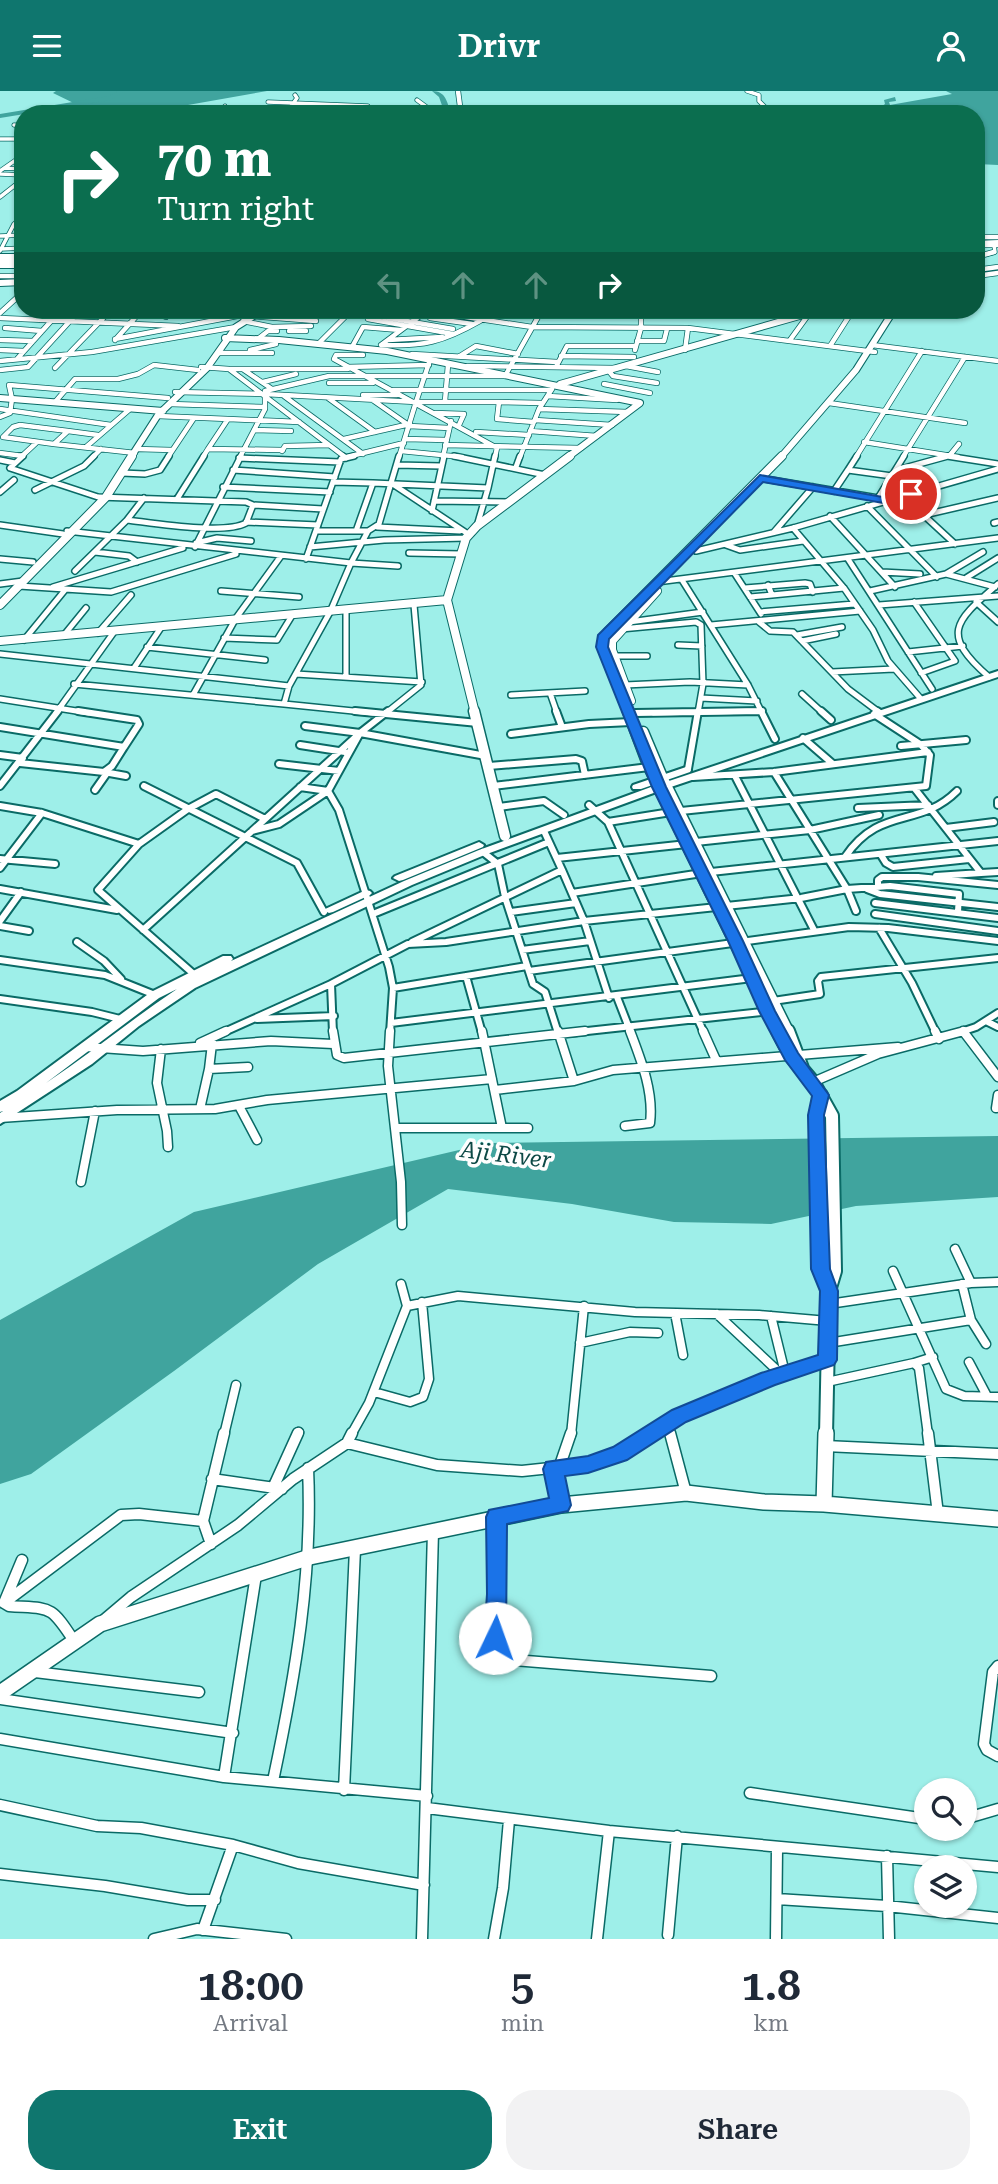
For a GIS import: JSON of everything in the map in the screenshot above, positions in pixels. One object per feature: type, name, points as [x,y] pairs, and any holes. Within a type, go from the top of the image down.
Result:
[{"type":"main road","points":[[0,1107],[22,1094],[155,995],[368,897],[454,854],[661,782],[990,675],[998,667]]},
{"type":"main road","points":[[919,696],[932,689],[990,675]]},
{"type":"main road","points":[[688,773],[831,720],[875,712]]},
{"type":"main road","points":[[0,1119],[104,1048],[197,977],[324,912],[483,852],[547,837],[592,808]]},
{"type":"street","points":[[747,91],[759,95],[759,101],[763,105]]},
{"type":"street","points":[[293,103],[297,98],[295,95]]},
{"type":"street","points":[[325,103],[332,97]]},
{"type":"street","points":[[417,100],[424,105]]},
{"type":"street","points":[[268,102],[367,105]]},
{"type":"street","points":[[1,171],[12,162]]},
{"type":"street","points":[[0,197],[13,187]]},
{"type":"street","points":[[1,247],[14,228]]},
{"type":"street","points":[[0,236],[14,236]]},
{"type":"street","points":[[985,255],[995,252],[997,242]]},
{"type":"street","points":[[0,263],[9,268]]},
{"type":"street","points":[[0,301],[11,303]]},
{"type":"street","points":[[0,315],[14,301]]},
{"type":"street","points":[[34,319],[208,330]]},
{"type":"street","points":[[55,368],[102,319]]},
{"type":"street","points":[[105,350],[134,319]]},
{"type":"street","points":[[170,319],[189,335]]},
{"type":"street","points":[[201,319],[208,330]]},
{"type":"street","points":[[115,339],[220,319]]},
{"type":"street","points":[[223,344],[228,328],[241,319]]},
{"type":"street","points":[[302,319],[316,321]]},
{"type":"street","points":[[318,344],[343,319]]},
{"type":"street","points":[[368,319],[452,334]]},
{"type":"street","points":[[397,319],[452,334]]},
{"type":"street","points":[[378,347],[416,319]]},
{"type":"street","points":[[422,324],[429,319]]},
{"type":"street","points":[[437,319],[472,324]]},
{"type":"street","points":[[260,338],[278,342],[352,347],[408,346],[452,334],[480,319]]},
{"type":"street","points":[[485,319],[532,327],[688,328],[830,346],[922,351],[998,361]]},
{"type":"street","points":[[505,376],[536,319]]},
{"type":"street","points":[[628,364],[641,328],[641,319]]},
{"type":"street","points":[[516,467],[538,409],[552,390],[611,373],[628,364],[789,319]]},
{"type":"street","points":[[790,340],[805,319]]},
{"type":"street","points":[[830,346],[847,319]]},
{"type":"street","points":[[874,348],[889,319]]},
{"type":"street","points":[[824,1504],[829,1297],[835,1271],[832,1116],[795,1055],[661,782],[614,656],[612,641],[833,404],[894,319]]},
{"type":"street","points":[[16,359],[51,321]]},
{"type":"street","points":[[0,370],[25,368],[70,321]]},
{"type":"street","points":[[102,497],[159,413],[243,321],[276,327],[311,326]]},
{"type":"street","points":[[0,361],[105,350],[236,327]]},
{"type":"street","points":[[352,347],[363,327],[401,330]]},
{"type":"street","points":[[5,328],[43,331]]},
{"type":"street","points":[[685,349],[688,328]]},
{"type":"street","points":[[557,365],[567,346],[664,341],[667,329]]},
{"type":"street","points":[[223,344],[260,338],[272,331],[306,331]]},
{"type":"street","points":[[387,340],[452,334]]},
{"type":"street","points":[[0,340],[33,341]]},
{"type":"street","points":[[243,352],[278,342]]},
{"type":"street","points":[[267,370],[278,342]]},
{"type":"street","points":[[223,344],[243,352],[272,353]]},
{"type":"street","points":[[460,357],[475,346],[518,353]]},
{"type":"street","points":[[378,347],[401,353],[557,365]]},
{"type":"street","points":[[0,350],[24,351]]},
{"type":"street","points":[[382,365],[387,351]]},
{"type":"street","points":[[834,491],[922,351]]},
{"type":"street","points":[[401,353],[429,363]]},
{"type":"street","points":[[363,355],[336,355],[334,359],[416,402],[450,425]]},
{"type":"street","points":[[561,356],[628,364],[658,372]]},
{"type":"street","points":[[878,498],[965,357]]},
{"type":"street","points":[[55,402],[75,379],[98,381],[138,374],[154,365],[267,370],[429,363],[509,367],[628,364]]},
{"type":"street","points":[[377,527],[429,363]]},
{"type":"street","points":[[310,547],[465,534],[640,403],[552,390],[505,376],[448,365]]},
{"type":"street","points":[[445,401],[448,365]]},
{"type":"street","points":[[229,369],[300,422],[343,460]]},
{"type":"street","points":[[244,369],[272,389]]},
{"type":"street","points":[[611,373],[657,383]]},
{"type":"street","points":[[585,423],[585,411],[591,396],[611,373]]},
{"type":"street","points":[[262,382],[296,375]]},
{"type":"street","points":[[263,393],[324,376],[505,376]]},
{"type":"street","points":[[91,391],[98,381]]},
{"type":"street","points":[[330,383],[377,383]]},
{"type":"street","points":[[604,384],[650,393]]},
{"type":"street","points":[[0,417],[9,414],[12,399],[9,385],[91,391],[169,401],[265,407]]},
{"type":"street","points":[[389,390],[552,390],[591,396]]},
{"type":"street","points":[[178,392],[307,396],[401,395]]},
{"type":"street","points":[[195,545],[265,407],[263,393]]},
{"type":"street","points":[[282,395],[363,454]]},
{"type":"street","points":[[307,396],[416,402],[541,403]]},
{"type":"street","points":[[0,398],[131,409],[194,418],[300,422]]},
{"type":"street","points":[[328,398],[375,432]]},
{"type":"street","points":[[373,400],[409,425]]},
{"type":"street","points":[[499,403],[497,419],[612,425]]},
{"type":"street","points":[[833,404],[965,423]]},
{"type":"street","points":[[0,409],[111,425]]},
{"type":"street","points":[[86,447],[131,409]]},
{"type":"street","points":[[538,409],[628,412]]},
{"type":"street","points":[[435,413],[464,414],[459,425]]},
{"type":"street","points":[[122,473],[147,474],[160,470],[194,418]]},
{"type":"street","points":[[177,499],[228,419]]},
{"type":"street","points":[[98,435],[20,425],[9,431],[4,438],[101,449],[172,450]]},
{"type":"street","points":[[344,439],[409,425],[459,425],[495,445]]},
{"type":"street","points":[[427,529],[433,512],[450,425]]},
{"type":"street","points":[[254,430],[291,431]]},
{"type":"street","points":[[0,431],[9,431]]},
{"type":"street","points":[[54,444],[68,431]]},
{"type":"street","points":[[472,432],[597,436]]},
{"type":"street","points":[[239,458],[343,460],[404,441],[581,448]]},
{"type":"street","points":[[864,442],[950,455],[997,469]]},
{"type":"street","points":[[36,443],[10,468],[102,497],[248,502],[253,505],[324,509]]},
{"type":"street","points":[[280,460],[286,444],[330,446]]},
{"type":"street","points":[[897,470],[950,455],[959,444]]},
{"type":"street","points":[[477,526],[494,463],[495,445]]},
{"type":"street","points":[[35,490],[84,465],[101,449]]},
{"type":"street","points":[[208,449],[283,450]]},
{"type":"street","points":[[0,596],[102,497],[122,473],[133,451]]},
{"type":"street","points":[[401,451],[443,454],[545,475]]},
{"type":"street","points":[[0,453],[23,456]]},
{"type":"street","points":[[0,460],[15,463]]},
{"type":"street","points":[[306,559],[343,460]]},
{"type":"street","points":[[397,465],[441,466]]},
{"type":"street","points":[[696,551],[889,501],[997,469]]},
{"type":"street","points":[[233,470],[373,483],[488,488]]},
{"type":"street","points":[[848,470],[892,476]]},
{"type":"street","points":[[764,479],[878,498],[917,509],[955,544]]},
{"type":"street","points":[[661,782],[649,767],[602,643],[607,632],[764,479]]},
{"type":"street","points":[[0,492],[14,480]]},
{"type":"street","points":[[356,531],[373,483]]},
{"type":"street","points":[[391,483],[465,534]]},
{"type":"street","points":[[223,487],[330,492]]},
{"type":"street","points":[[773,532],[813,487]]},
{"type":"street","points":[[75,571],[127,520],[144,498]]},
{"type":"street","points":[[924,515],[998,498]]},
{"type":"street","points":[[434,501],[509,502]]},
{"type":"street","points":[[247,522],[253,505]]},
{"type":"street","points":[[867,506],[937,577]]},
{"type":"street","points":[[830,516],[895,587]]},
{"type":"street","points":[[127,520],[204,527],[239,527],[247,522],[356,531],[368,531],[377,527],[465,534]]},
{"type":"street","points":[[0,525],[111,535],[187,546]]},
{"type":"street","points":[[793,527],[844,588],[873,630],[894,669],[919,696]]},
{"type":"street","points":[[284,703],[289,686],[330,612],[368,531]]},
{"type":"street","points":[[0,605],[33,562],[67,532]]},
{"type":"street","points":[[465,534],[447,600],[505,836]]},
{"type":"street","points":[[48,588],[216,538],[251,541]]},
{"type":"street","points":[[657,582],[998,538]]},
{"type":"street","points":[[726,545],[740,550],[803,541]]},
{"type":"street","points":[[195,545],[306,559],[398,566]]},
{"type":"street","points":[[95,551],[129,556],[137,562]]},
{"type":"street","points":[[111,592],[240,552]]},
{"type":"street","points":[[870,591],[946,574],[984,552]]},
{"type":"street","points":[[409,553],[461,554]]},
{"type":"street","points":[[193,695],[236,618],[281,556]]},
{"type":"street","points":[[966,578],[998,558]]},
{"type":"street","points":[[0,559],[33,562]]},
{"type":"street","points":[[848,559],[932,689]]},
{"type":"street","points":[[882,572],[920,575]]},
{"type":"street","points":[[608,823],[676,812],[915,789],[927,785],[931,758],[928,753],[852,693],[797,635],[790,631],[770,631],[735,573]]},
{"type":"street","points":[[946,574],[996,586]]},
{"type":"street","points":[[0,579],[48,588],[131,595]]},
{"type":"street","points":[[682,580],[748,685],[775,739]]},
{"type":"street","points":[[0,584],[17,582]]},
{"type":"street","points":[[745,588],[808,583],[813,592]]},
{"type":"street","points":[[98,633],[136,586]]},
{"type":"street","points":[[768,586],[772,595]]},
{"type":"street","points":[[990,675],[968,658],[963,646],[960,619],[996,586]]},
{"type":"street","points":[[750,597],[844,588]]},
{"type":"street","points":[[24,639],[65,590]]},
{"type":"street","points":[[221,591],[299,597]]},
{"type":"street","points":[[880,605],[979,600],[998,596]]},
{"type":"street","points":[[0,641],[447,600]]},
{"type":"street","points":[[979,600],[998,622]]},
{"type":"street","points":[[914,602],[955,663],[921,673]]},
{"type":"street","points":[[760,612],[855,604]]},
{"type":"street","points":[[414,605],[422,682]]},
{"type":"street","points":[[64,635],[86,608]]},
{"type":"street","points":[[346,611],[346,676]]},
{"type":"street","points":[[621,629],[698,623],[712,626],[860,611]]},
{"type":"street","points":[[628,622],[703,612]]},
{"type":"street","points":[[224,638],[277,640],[293,614]]},
{"type":"street","points":[[698,623],[701,625],[703,684],[688,773],[735,776],[928,753]]},
{"type":"street","points":[[134,669],[162,626]]},
{"type":"street","points":[[797,635],[842,627]]},
{"type":"street","points":[[0,785],[43,734],[75,684],[114,632]]},
{"type":"street","points":[[802,641],[836,634]]},
{"type":"street","points":[[678,645],[702,646]]},
{"type":"street","points":[[908,652],[963,646]]},
{"type":"street","points":[[147,647],[265,660]]},
{"type":"street","points":[[0,653],[289,686]]},
{"type":"street","points":[[614,656],[648,656]]},
{"type":"street","points":[[832,672],[894,669]]},
{"type":"street","points":[[296,674],[422,682]]},
{"type":"street","points":[[252,831],[279,824],[328,791],[346,753],[360,733],[422,682]]},
{"type":"street","points":[[625,685],[690,682],[748,685]]},
{"type":"street","points":[[75,684],[478,723]]},
{"type":"street","points":[[511,695],[585,691]]},
{"type":"street","points":[[550,693],[562,727]]},
{"type":"street","points":[[802,694],[831,720]]},
{"type":"street","points":[[701,698],[757,701]]},
{"type":"street","points":[[0,699],[137,720],[139,724],[95,790]]},
{"type":"street","points":[[635,713],[762,711]]},
{"type":"street","points":[[511,734],[631,722]]},
{"type":"street","points":[[306,726],[486,755]]},
{"type":"street","points":[[0,727],[124,747]]},
{"type":"street","points":[[803,738],[833,764]]},
{"type":"street","points":[[901,746],[917,742],[966,740]]},
{"type":"street","points":[[300,745],[346,753]]},
{"type":"street","points":[[143,930],[320,769],[346,753]]},
{"type":"street","points":[[0,755],[21,761],[126,776]]},
{"type":"street","points":[[489,765],[576,759],[582,761],[585,775]]},
{"type":"street","points":[[279,764],[339,771]]},
{"type":"street","points":[[493,786],[649,767]]},
{"type":"street","points":[[774,772],[830,859],[856,911]]},
{"type":"street","points":[[735,776],[748,805],[801,898],[814,930]]},
{"type":"street","points":[[144,786],[297,863],[303,871],[311,897],[324,912]]},
{"type":"street","points":[[300,787],[328,791]]},
{"type":"street","points":[[915,789],[981,873]]},
{"type":"street","points":[[328,791],[339,810],[368,897],[393,988],[388,1055],[389,1089],[396,1128],[401,1182],[399,1197],[405,1210],[401,1225]]},
{"type":"street","points":[[845,857],[864,833],[930,808],[957,791]]},
{"type":"street","points":[[197,977],[118,910],[99,892],[99,888],[139,844],[188,809],[216,794],[265,819]]},
{"type":"street","points":[[499,807],[544,801],[564,815]]},
{"type":"street","points":[[0,806],[43,813],[139,844]]},
{"type":"street","points":[[592,808],[608,823],[716,1059]]},
{"type":"street","points":[[858,808],[930,808]]},
{"type":"street","points":[[0,868],[3,859],[43,813]]},
{"type":"street","points":[[557,858],[810,830],[879,815]]},
{"type":"street","points":[[946,828],[993,822]]},
{"type":"street","points":[[373,914],[498,864],[547,837],[584,921],[597,963],[630,1028],[642,1067],[652,1118],[650,1123],[625,1126]]},
{"type":"street","points":[[572,893],[782,863],[998,841]]},
{"type":"street","points":[[483,852],[498,864],[505,897],[533,984],[545,992],[575,1081]]},
{"type":"street","points":[[881,855],[886,863],[893,867],[969,859]]},
{"type":"street","points":[[3,859],[55,864]]},
{"type":"street","points":[[193,1046],[331,984],[385,954],[562,870]]},
{"type":"street","points":[[958,878],[998,872]]},
{"type":"street","points":[[878,886],[878,880],[882,877],[958,878],[998,885]]},
{"type":"street","points":[[958,878],[958,912]]},
{"type":"street","points":[[408,944],[446,942],[584,921],[801,898],[860,887],[878,886],[959,898],[998,907]]},
{"type":"street","points":[[860,887],[880,894],[959,898]]},
{"type":"street","points":[[0,889],[118,910]]},
{"type":"street","points":[[21,892],[0,923],[29,931]]},
{"type":"street","points":[[511,912],[576,903]]},
{"type":"street","points":[[876,903],[998,918]]},
{"type":"street","points":[[874,914],[998,931]]},
{"type":"street","points":[[879,928],[939,1039]]},
{"type":"street","points":[[393,988],[528,968],[597,963],[814,930],[879,928],[998,941]]},
{"type":"street","points":[[522,950],[590,941]]},
{"type":"street","points":[[741,941],[752,978],[772,1007]]},
{"type":"street","points":[[77,942],[104,961],[122,979]]},
{"type":"street","points":[[331,984],[333,1044],[340,1058],[630,1028],[772,1007],[820,994],[818,981],[821,977],[998,958]]},
{"type":"street","points":[[0,960],[122,979],[155,995]]},
{"type":"street","points":[[466,976],[478,1013],[502,1128]]},
{"type":"street","points":[[391,1023],[752,978]]},
{"type":"street","points":[[0,999],[92,1012],[120,1019]]},
{"type":"street","points":[[495,1090],[575,1081],[613,1070],[716,1059],[898,1047],[963,1031],[998,1013]]},
{"type":"street","points":[[253,1019],[334,1016]]},
{"type":"street","points":[[986,1021],[998,1027]]},
{"type":"street","points":[[963,1031],[998,1077]]},
{"type":"street","points":[[86,1047],[161,1049],[271,1041],[333,1044]]},
{"type":"street","points":[[201,1109],[212,1044]]},
{"type":"street","points":[[813,1082],[898,1047]]},
{"type":"street","points":[[161,1049],[157,1079],[161,1111],[166,1119],[168,1147]]},
{"type":"street","points":[[209,1069],[248,1067]]},
{"type":"street","points":[[0,1119],[95,1111],[161,1111],[239,1106],[267,1100],[492,1079]]},
{"type":"street","points":[[821,1095],[816,1115],[821,1269],[829,1297]]},
{"type":"street","points":[[996,1108],[998,1095]]},
{"type":"street","points":[[239,1106],[257,1140]]},
{"type":"street","points":[[81,1182],[95,1111]]},
{"type":"street","points":[[396,1128],[528,1128]]},
{"type":"street","points":[[954,1249],[966,1283],[971,1320],[986,1344]]},
{"type":"street","points":[[892,1271],[946,1389],[964,1396],[998,1397]]},
{"type":"street","points":[[829,1297],[998,1282]]},
{"type":"street","points":[[0,1693],[100,1623],[131,1597],[238,1525],[277,1488],[346,1443],[374,1392],[407,1306],[401,1284]]},
{"type":"street","points":[[407,1306],[452,1296],[675,1313],[828,1321]]},
{"type":"street","points":[[374,1392],[410,1402],[423,1397],[429,1379],[422,1303]]},
{"type":"street","points":[[561,1505],[556,1468],[571,1438],[584,1306]]},
{"type":"street","points":[[675,1313],[683,1355]]},
{"type":"street","points":[[717,1314],[783,1373]]},
{"type":"street","points":[[771,1316],[783,1373]]},
{"type":"street","points":[[828,1343],[971,1320]]},
{"type":"street","points":[[580,1343],[630,1332],[659,1333]]},
{"type":"street","points":[[827,1382],[933,1357]]},
{"type":"street","points":[[346,1443],[437,1465],[522,1471],[588,1464],[620,1454],[679,1416],[783,1373],[827,1360]]},
{"type":"street","points":[[969,1362],[986,1396]]},
{"type":"street","points":[[914,1363],[921,1376],[928,1453],[938,1515]]},
{"type":"street","points":[[211,1544],[203,1521],[236,1385]]},
{"type":"street","points":[[667,1425],[686,1493]]},
{"type":"street","points":[[277,1488],[299,1432]]},
{"type":"street","points":[[825,1446],[928,1453],[998,1454]]},
{"type":"street","points":[[273,1781],[298,1659],[310,1557],[312,1510],[309,1468]]},
{"type":"street","points":[[212,1479],[277,1488]]},
{"type":"street","points":[[100,1623],[310,1557],[561,1505],[686,1493],[764,1502],[824,1504],[998,1519]]},
{"type":"street","points":[[4,1603],[121,1515],[139,1514],[203,1521]]},
{"type":"street","points":[[496,1517],[498,1594],[495,1649],[499,1655],[514,1660],[711,1676]]},
{"type":"street","points":[[422,1939],[433,1531]]},
{"type":"street","points":[[345,1790],[355,1549]]},
{"type":"street","points":[[4,1603],[22,1560]]},
{"type":"street","points":[[224,1777],[256,1575]]},
{"type":"street","points":[[4,1603],[9,1607],[45,1606],[52,1609],[74,1641]]},
{"type":"street","points":[[998,1666],[993,1672],[984,1744],[987,1750],[998,1756]]},
{"type":"street","points":[[31,1672],[199,1692]]},
{"type":"street","points":[[0,1699],[233,1733]]},
{"type":"street","points":[[0,1739],[224,1777],[345,1790],[427,1795]]},
{"type":"street","points":[[750,1793],[914,1817]]},
{"type":"street","points":[[0,1805],[97,1826],[141,1828],[233,1845],[298,1863],[424,1885]]},
{"type":"street","points":[[427,1808],[509,1820],[677,1836],[777,1849],[998,1867]]},
{"type":"street","points":[[977,1815],[998,1809]]},
{"type":"street","points":[[494,1939],[503,1888],[509,1820]]},
{"type":"street","points":[[597,1939],[609,1831]]},
{"type":"street","points":[[668,1935],[677,1836]]},
{"type":"street","points":[[203,1930],[233,1845]]},
{"type":"street","points":[[776,1939],[777,1849]]},
{"type":"street","points":[[887,1856],[889,1939]]},
{"type":"street","points":[[0,1874],[105,1886],[188,1900],[215,1900]]},
{"type":"street","points":[[777,1899],[887,1906],[998,1918]]},
{"type":"street","points":[[154,1939],[197,1929],[238,1937],[286,1939]]},
{"type":"water","points":[[267,91],[188,105],[78,105],[53,93]]},
{"type":"water","points":[[946,91],[998,91],[998,165],[985,164],[985,105],[890,105],[952,94]]},
{"type":"water","points":[[895,97],[896,101],[889,102],[890,105],[883,105],[884,100]]},
{"type":"water","name":"Aji River","points":[[998,1136],[998,1197],[856,1206],[771,1224],[674,1222],[572,1204],[448,1189],[318,1264],[31,1474],[0,1484],[0,1320],[194,1212],[489,1143]]},
{"type":"waterway","points":[[68,105],[111,98],[123,91]]},
{"type":"waterway","points":[[435,91],[442,96],[445,105]]},
{"type":"waterway","points":[[0,116],[14,114]]},
{"type":"route","points":[[495,1638],[498,1594],[496,1517],[561,1505],[553,1469],[588,1464],[620,1454],[679,1416],[768,1379],[827,1360],[829,1291],[821,1269],[816,1115],[821,1095],[791,1056],[767,1011],[736,941],[649,767],[602,647],[603,638],[760,478],[889,501],[911,494]]}]
